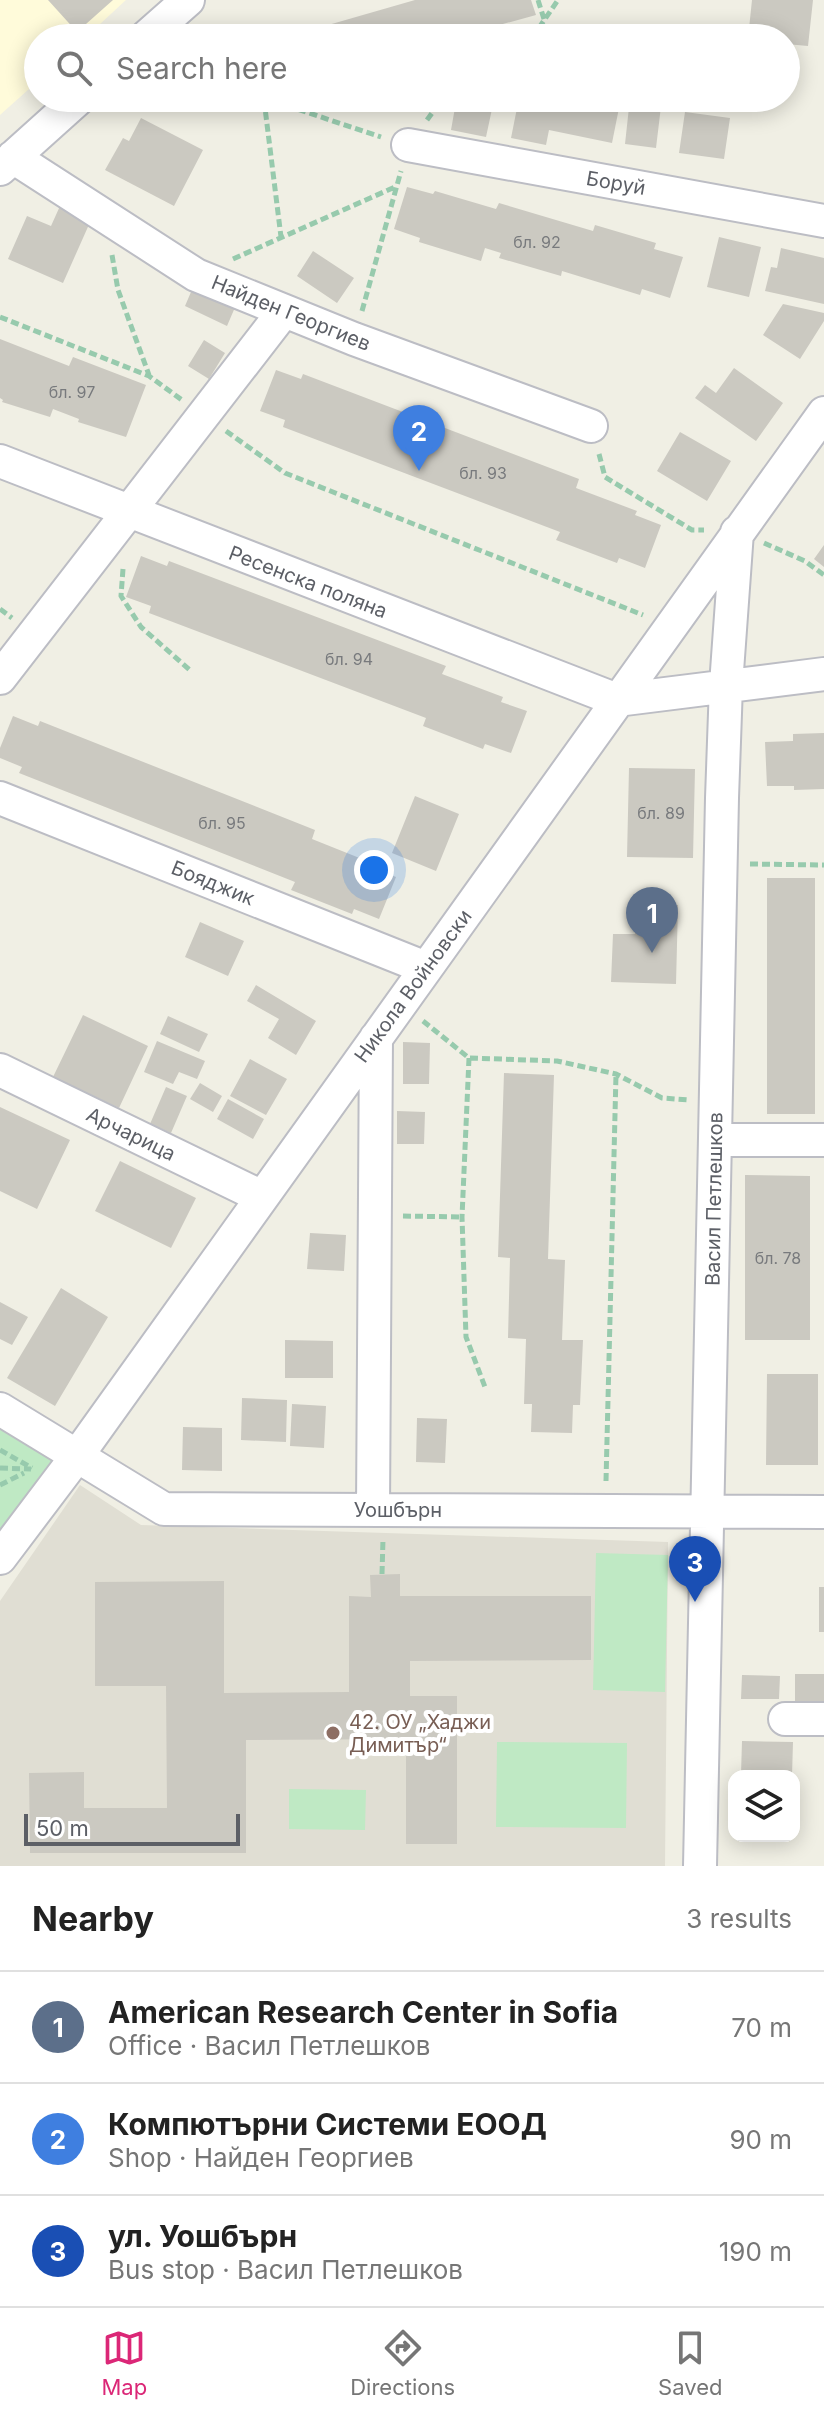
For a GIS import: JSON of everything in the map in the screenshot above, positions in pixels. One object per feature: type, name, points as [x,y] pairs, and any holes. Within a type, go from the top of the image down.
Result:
[{"type":"street","points":[[161,24],[188,0]]},
{"type":"street","points":[[7,163],[63,112]]},
{"type":"street","name":"Боруй","points":[[408,145],[824,221]]},
{"type":"street","name":"Найден Георгиев","points":[[7,163],[105,216],[196,275],[354,339],[591,426]]},
{"type":"street","points":[[0,678],[284,311]]},
{"type":"street","name":"Никола Войновски","points":[[0,1558],[77,1456],[824,413]]},
{"type":"street","name":"Ресенска поляна","points":[[0,461],[617,700]]},
{"type":"street","name":"Васил Петлешков","points":[[700,1866],[721,864],[726,685],[737,532]]},
{"type":"street","points":[[617,700],[824,674]]},
{"type":"street","name":"Бояджик","points":[[0,798],[426,968]]},
{"type":"street","points":[[373,1510],[376,1038]]},
{"type":"street","name":"Арчарица","points":[[0,1070],[262,1197]]},
{"type":"street","points":[[715,1140],[824,1140]]},
{"type":"street","name":"Уошбърн","points":[[0,1409],[164,1509],[824,1512]]},
{"type":"street","points":[[785,1719],[824,1719]]},
{"type":"path","points":[[538,0],[544,20]]},
{"type":"path","points":[[541,24],[558,0]]},
{"type":"path","points":[[266,112],[281,237]]},
{"type":"path","points":[[305,112],[408,145]]},
{"type":"path","points":[[354,339],[408,145],[433,112]]},
{"type":"path","points":[[196,275],[396,186]]},
{"type":"path","points":[[105,216],[118,290],[149,376]]},
{"type":"path","points":[[0,317],[149,376],[285,473],[670,626]]},
{"type":"path","points":[[591,426],[605,477],[692,530],[737,532],[805,561],[824,575]]},
{"type":"path","points":[[128,513],[121,596],[141,627],[191,671]]},
{"type":"path","points":[[721,864],[824,865]]},
{"type":"path","points":[[400,1003],[469,1058],[557,1061],[616,1074],[662,1098],[716,1101]]},
{"type":"path","points":[[469,1058],[462,1217],[466,1337],[485,1387]]},
{"type":"path","points":[[605,1511],[616,1074]]},
{"type":"path","points":[[375,1216],[462,1217]]},
{"type":"path","points":[[0,1450],[33,1469],[0,1468]]},
{"type":"shaded area","points":[[0,0],[126,0],[100,24],[24,24],[24,94],[0,115]]},
{"type":"shaded area","name":"42. ОУ „Хаджи Димитър“","points":[[80,1485],[141,1525],[668,1542],[665,1866],[0,1866],[0,1601]]},
{"type":"green space","points":[[0,1409],[77,1456],[0,1558]]},
{"type":"green space","points":[[596,1553],[668,1555],[665,1692],[593,1690]]},
{"type":"green space","points":[[497,1742],[627,1743],[626,1828],[496,1827]]},
{"type":"green space","points":[[289,1789],[366,1790],[365,1830],[289,1829]]},
{"type":"building","points":[[48,0],[113,0],[86,24],[70,24]]},
{"type":"building","points":[[415,0],[531,0],[536,15],[503,24],[332,24]]},
{"type":"building","points":[[752,0],[813,0],[808,46],[800,45],[800,24],[749,24]]},
{"type":"building","points":[[454,112],[491,112],[486,137],[451,130]]},
{"type":"building","points":[[516,112],[618,112],[612,143],[549,130],[546,145],[511,138]]},
{"type":"building","points":[[628,112],[660,112],[656,148],[625,144]]},
{"type":"building","points":[[685,112],[730,118],[724,159],[679,153]]},
{"type":"building","points":[[141,118],[203,150],[174,206],[105,170],[123,138],[129,141]]},
{"type":"building","points":[[407,187],[433,194],[435,191],[496,209],[499,203],[593,231],[595,225],[656,243],[654,249],[683,257],[670,298],[642,289],[640,295],[562,271],[561,276],[499,258],[501,253],[485,248],[481,261],[419,242],[420,238],[394,229]]},
{"type":"building","points":[[60,206],[91,220],[63,283],[8,259],[27,216],[51,226]]},
{"type":"building","points":[[719,237],[761,247],[749,297],[707,287]]},
{"type":"building","points":[[781,248],[824,258],[824,304],[765,291],[771,267],[777,268]]},
{"type":"building","points":[[313,251],[354,278],[337,303],[297,276]]},
{"type":"building","points":[[194,285],[236,305],[227,326],[185,306]]},
{"type":"building","points":[[783,304],[824,313],[824,321],[800,359],[763,335]]},
{"type":"building","points":[[0,339],[69,366],[73,357],[146,385],[126,437],[78,422],[79,419],[53,409],[50,417],[2,402]]},
{"type":"building","points":[[204,340],[225,353],[209,379],[188,366]]},
{"type":"building","points":[[734,368],[783,403],[756,441],[695,398],[705,385],[716,393]]},
{"type":"building","points":[[276,370],[301,379],[303,374],[579,479],[576,488],[637,511],[635,515],[661,525],[645,568],[619,558],[617,563],[556,540],[560,532],[283,427],[285,420],[260,411]]},
{"type":"building","points":[[680,432],[731,461],[707,501],[657,471]]},
{"type":"building","points":[[824,545],[824,567],[814,559]]},
{"type":"building","points":[[141,556],[167,566],[169,561],[446,666],[442,674],[503,697],[501,702],[527,711],[511,753],[485,744],[483,749],[423,726],[426,718],[149,613],[151,606],[126,597]]},
{"type":"building","points":[[13,716],[38,726],[40,721],[315,830],[312,839],[372,863],[370,867],[396,877],[379,919],[354,909],[352,914],[291,890],[295,882],[19,773],[22,767],[0,758],[0,748]]},
{"type":"building","points":[[824,733],[824,789],[794,790],[794,786],[767,786],[765,742],[793,741],[793,734]]},
{"type":"building","points":[[629,768],[695,769],[693,858],[627,857]]},
{"type":"building","points":[[415,796],[459,814],[436,871],[392,853]]},
{"type":"building","points":[[767,878],[815,878],[815,1114],[767,1114]]},
{"type":"building","points":[[635,904],[678,905],[676,984],[611,982],[613,934],[635,934]]},
{"type":"building","points":[[200,922],[244,941],[228,976],[185,957]]},
{"type":"building","points":[[256,985],[316,1021],[296,1055],[268,1038],[279,1019],[247,1001]]},
{"type":"building","points":[[83,1015],[148,1046],[119,1108],[53,1077]]},
{"type":"building","points":[[168,1016],[208,1034],[199,1052],[160,1034]]},
{"type":"building","points":[[157,1041],[205,1061],[197,1079],[179,1072],[173,1084],[144,1072]]},
{"type":"building","points":[[403,1042],[430,1043],[429,1084],[403,1084]]},
{"type":"building","points":[[250,1059],[287,1079],[266,1115],[230,1096]]},
{"type":"building","points":[[504,1073],[554,1075],[548,1259],[565,1260],[562,1340],[583,1340],[580,1405],[573,1405],[572,1433],[531,1432],[532,1404],[524,1404],[526,1339],[508,1338],[510,1258],[498,1257]]},
{"type":"building","points":[[200,1083],[222,1096],[213,1112],[190,1099]]},
{"type":"building","points":[[166,1087],[187,1096],[171,1133],[150,1124]]},
{"type":"building","points":[[228,1099],[264,1119],[253,1139],[217,1119]]},
{"type":"building","points":[[0,1107],[70,1140],[37,1209],[0,1191]]},
{"type":"building","points":[[397,1111],[425,1112],[424,1144],[397,1144]]},
{"type":"building","points":[[120,1161],[196,1198],[171,1248],[95,1211]]},
{"type":"building","points":[[745,1175],[810,1176],[810,1340],[745,1340]]},
{"type":"building","points":[[310,1233],[346,1235],[344,1271],[307,1269]]},
{"type":"building","points":[[61,1288],[108,1317],[55,1406],[7,1378]]},
{"type":"building","points":[[0,1302],[28,1317],[12,1345],[0,1339]]},
{"type":"building","points":[[285,1340],[333,1341],[333,1378],[285,1378]]},
{"type":"building","points":[[767,1374],[818,1374],[818,1465],[766,1465]]},
{"type":"building","points":[[242,1398],[287,1400],[286,1442],[241,1440]]},
{"type":"building","points":[[292,1404],[326,1406],[324,1448],[290,1446]]},
{"type":"building","points":[[417,1418],[447,1419],[445,1463],[416,1462]]},
{"type":"building","points":[[183,1427],[222,1428],[222,1471],[182,1470]]},
{"type":"building","points":[[400,1574],[400,1596],[591,1596],[591,1660],[410,1661],[410,1696],[457,1696],[457,1844],[406,1844],[406,1739],[246,1740],[246,1853],[30,1853],[29,1773],[84,1772],[84,1808],[167,1808],[166,1686],[95,1686],[95,1582],[224,1581],[224,1693],[349,1692],[349,1596],[371,1597],[370,1575]]},
{"type":"building","points":[[819,1587],[824,1587],[824,1632],[819,1632]]},
{"type":"building","points":[[795,1674],[824,1674],[824,1703],[795,1703]]},
{"type":"building","points":[[742,1675],[780,1676],[779,1699],[741,1699]]},
{"type":"building","points":[[742,1741],[793,1742],[792,1770],[741,1770]]},
{"type":"place","name":"Компютърни Системи ЕООД","points":[[419,471]]},
{"type":"place","name":"American Research Center in Sofia","points":[[652,953]]},
{"type":"place","name":"ул. Уошбърн","points":[[695,1602]]},
{"type":"place","name":"42. ОУ „Хаджи Димитър“","points":[[333,1733]]}]
